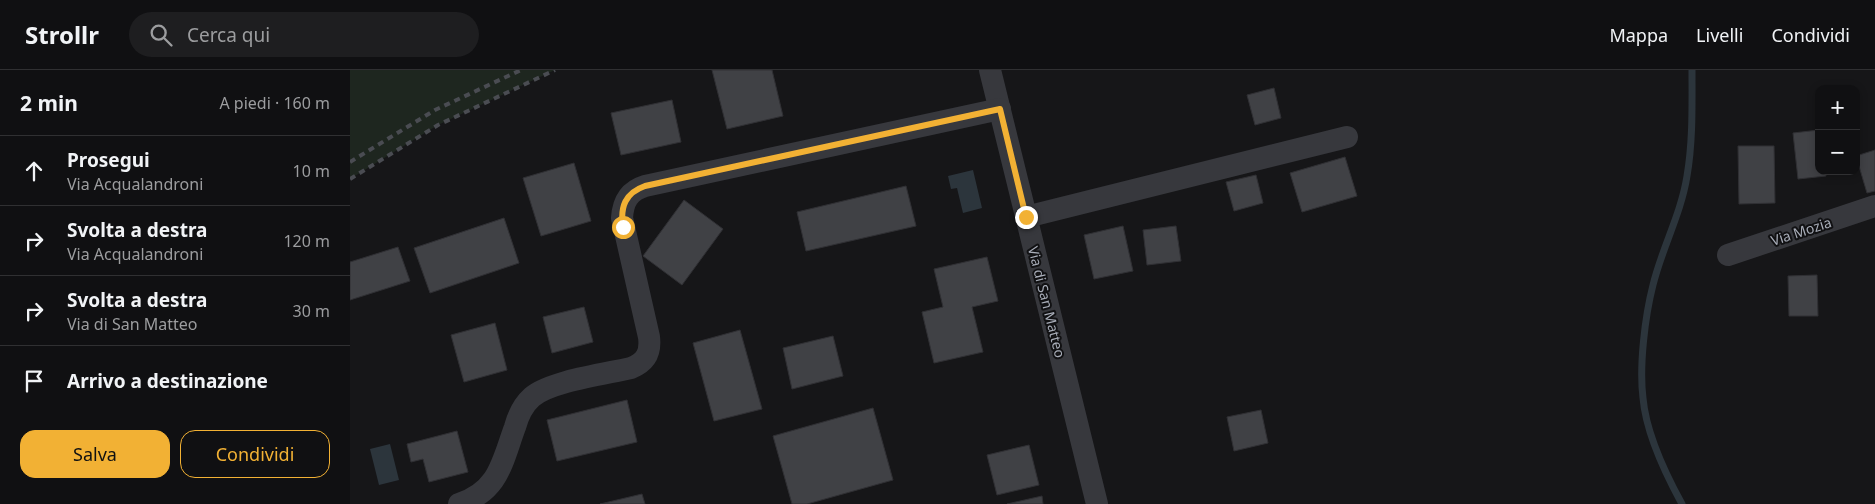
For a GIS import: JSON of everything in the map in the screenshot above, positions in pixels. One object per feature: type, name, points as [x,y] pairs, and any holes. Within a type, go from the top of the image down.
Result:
[{"type":"street","name":"Via di San Matteo","points":[[990,70],[1097,504]]},
{"type":"street","points":[[459,504],[480,495],[494,481],[501,467],[518,417],[532,397],[556,385],[631,368],[647,357],[650,343],[649,337],[622,218],[625,201],[630,194],[645,186],[1000,109]]},
{"type":"street","points":[[1026,217],[1347,137]]},
{"type":"street","name":"Via Mozia","points":[[1728,256],[1875,206]]},
{"type":"shaded area","points":[[350,70],[555,70],[438,125],[350,179]]},
{"type":"shaded area","points":[[973,170],[982,208],[963,213],[957,188],[951,189],[948,176]]},
{"type":"shaded area","points":[[390,444],[399,480],[379,485],[370,449]]},
{"type":"building","points":[[712,70],[772,70],[783,116],[727,129]]},
{"type":"building","points":[[1274,88],[1281,118],[1255,125],[1247,95]]},
{"type":"building","points":[[672,100],[681,142],[621,155],[611,113]]},
{"type":"building","points":[[1815,130],[1815,175],[1826,176],[1798,179],[1793,133]]},
{"type":"building","points":[[1738,146],[1774,146],[1775,203],[1739,204]]},
{"type":"building","points":[[1875,150],[1875,191],[1867,193],[1860,169],[1860,155]]},
{"type":"building","points":[[1345,157],[1357,196],[1302,212],[1290,173]]},
{"type":"building","points":[[574,163],[591,221],[541,236],[523,178]]},
{"type":"building","points":[[1256,175],[1263,203],[1234,211],[1226,182]]},
{"type":"building","points":[[906,186],[916,226],[806,251],[797,212]]},
{"type":"building","points":[[684,200],[723,229],[682,285],[643,256]]},
{"type":"building","points":[[504,218],[519,263],[430,293],[414,248]]},
{"type":"building","points":[[1123,226],[1133,271],[1094,279],[1084,235]]},
{"type":"building","points":[[1176,226],[1181,261],[1147,265],[1143,230]]},
{"type":"building","points":[[398,247],[410,281],[350,300],[350,262]]},
{"type":"building","points":[[987,257],[998,301],[972,307],[983,352],[934,363],[922,312],[943,307],[934,269]]},
{"type":"building","points":[[1817,275],[1818,316],[1789,316],[1788,276]]},
{"type":"building","points":[[584,307],[593,342],[552,353],[543,317]]},
{"type":"building","points":[[495,323],[507,370],[464,382],[451,335]]},
{"type":"building","points":[[740,330],[762,409],[714,421],[693,343]]},
{"type":"building","points":[[833,336],[843,376],[792,389],[783,348]]},
{"type":"building","points":[[627,400],[637,442],[557,461],[547,420]]},
{"type":"building","points":[[873,408],[893,480],[807,504],[792,504],[773,436]]},
{"type":"building","points":[[1261,410],[1268,443],[1234,451],[1227,417]]},
{"type":"building","points":[[457,431],[468,472],[429,482],[423,459],[411,462],[407,444]]},
{"type":"building","points":[[1029,445],[1039,485],[997,495],[987,455]]},
{"type":"building","points":[[642,494],[645,504],[600,504]]},
{"type":"building","points":[[1042,496],[1043,504],[1007,504]]},
{"type":"waterway","points":[[1682,504],[1652,439],[1643,398],[1642,371],[1645,326],[1650,297],[1687,176],[1691,136],[1692,70]]},
{"type":"railway","points":[[350,162],[435,110],[521,70]]},
{"type":"railway","points":[[350,179],[438,125],[555,70]]},
{"type":"route","points":[[623,227],[622,209],[625,201],[637,188],[1000,109],[1026,217]]}]
